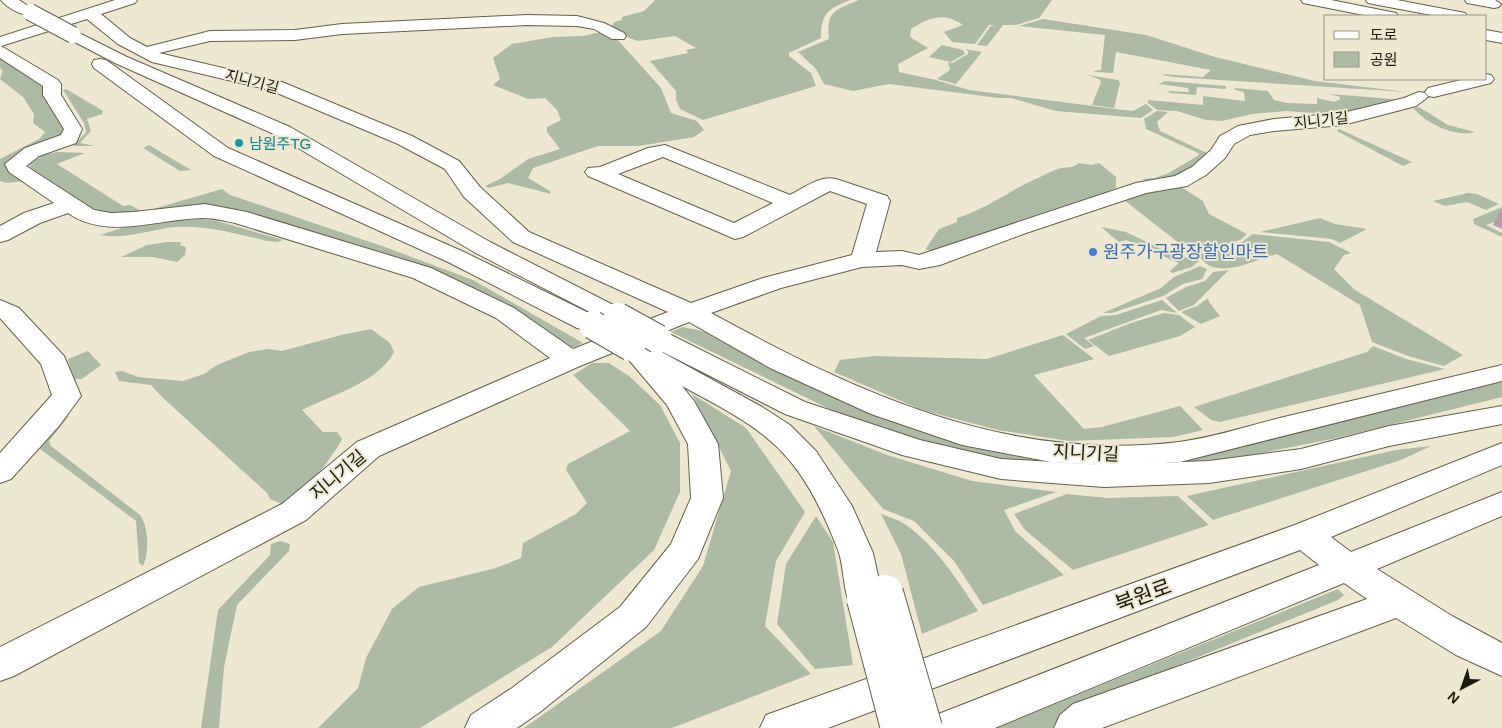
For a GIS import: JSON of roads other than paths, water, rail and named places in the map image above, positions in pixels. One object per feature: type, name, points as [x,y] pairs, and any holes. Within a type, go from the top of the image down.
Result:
[{"type":"main road","points":[[0,42],[91,14],[123,0]]},
{"type":"main road","points":[[1372,0],[1454,15]]},
{"type":"main road","points":[[1472,0],[1496,2]]},
{"type":"main road","points":[[1314,1],[1386,15]]},
{"type":"main road","points":[[1483,15],[1496,2]]},
{"type":"main road","points":[[11,9],[66,37],[283,131],[482,247],[618,317],[645,343],[779,432],[805,458],[836,506],[875,596],[924,728]]},
{"type":"main road","name":"지니기길","points":[[91,14],[124,40],[158,59],[276,86],[406,140],[452,165],[472,192],[522,237],[690,312],[780,362],[881,408],[962,435],[1050,452],[1114,456],[1180,452],[1502,373]]},
{"type":"main road","points":[[145,52],[210,36],[295,35],[342,29],[527,20],[577,21],[599,26],[618,36]]},
{"type":"main road","points":[[1487,35],[1502,38]]},
{"type":"main road","points":[[66,37],[221,152],[456,257],[593,325],[645,343],[795,408],[913,448],[1001,469],[1104,476],[1209,472],[1301,458],[1389,436],[1502,415]]},
{"type":"main road","points":[[0,51],[52,84],[52,95],[72,129],[69,139],[32,152],[15,164],[16,168],[87,216],[111,220],[134,220],[204,211],[239,217],[422,273],[505,313],[570,360]]},
{"type":"main road","name":"지니기길","points":[[1487,78],[1502,73]]},
{"type":"main road","name":"지니기길","points":[[0,666],[294,512],[368,449],[570,360],[690,312],[772,283],[862,260],[902,258],[919,262],[932,260],[1018,228],[1143,187],[1180,182],[1199,171],[1218,154],[1227,140],[1245,130],[1274,125],[1343,119],[1410,102],[1427,94],[1481,80]]},
{"type":"main road","points":[[791,203],[665,152],[655,152],[598,173],[735,232],[791,203],[829,183],[879,201],[862,260]]},
{"type":"main road","points":[[0,235],[32,218],[71,205]]},
{"type":"main road","points":[[0,308],[10,312],[54,362],[67,396],[49,419],[0,472]]},
{"type":"main road","points":[[485,728],[526,700],[633,616],[686,550],[707,498],[704,444],[645,343]]},
{"type":"main road","name":"북원로","points":[[780,728],[1304,535],[1502,453]]},
{"type":"main road","points":[[950,728],[1502,503]]},
{"type":"main road","points":[[1304,535],[1346,568],[1476,650],[1502,660]]},
{"type":"main road","points":[[875,596],[898,728]]},
{"type":"main road","points":[[1074,728],[1087,716],[1400,602]]},
{"type":"place","name":"남원주TG","points":[[239,143]]},
{"type":"place","name":"원주가구광장할인마트","points":[[1093,252]]}]
